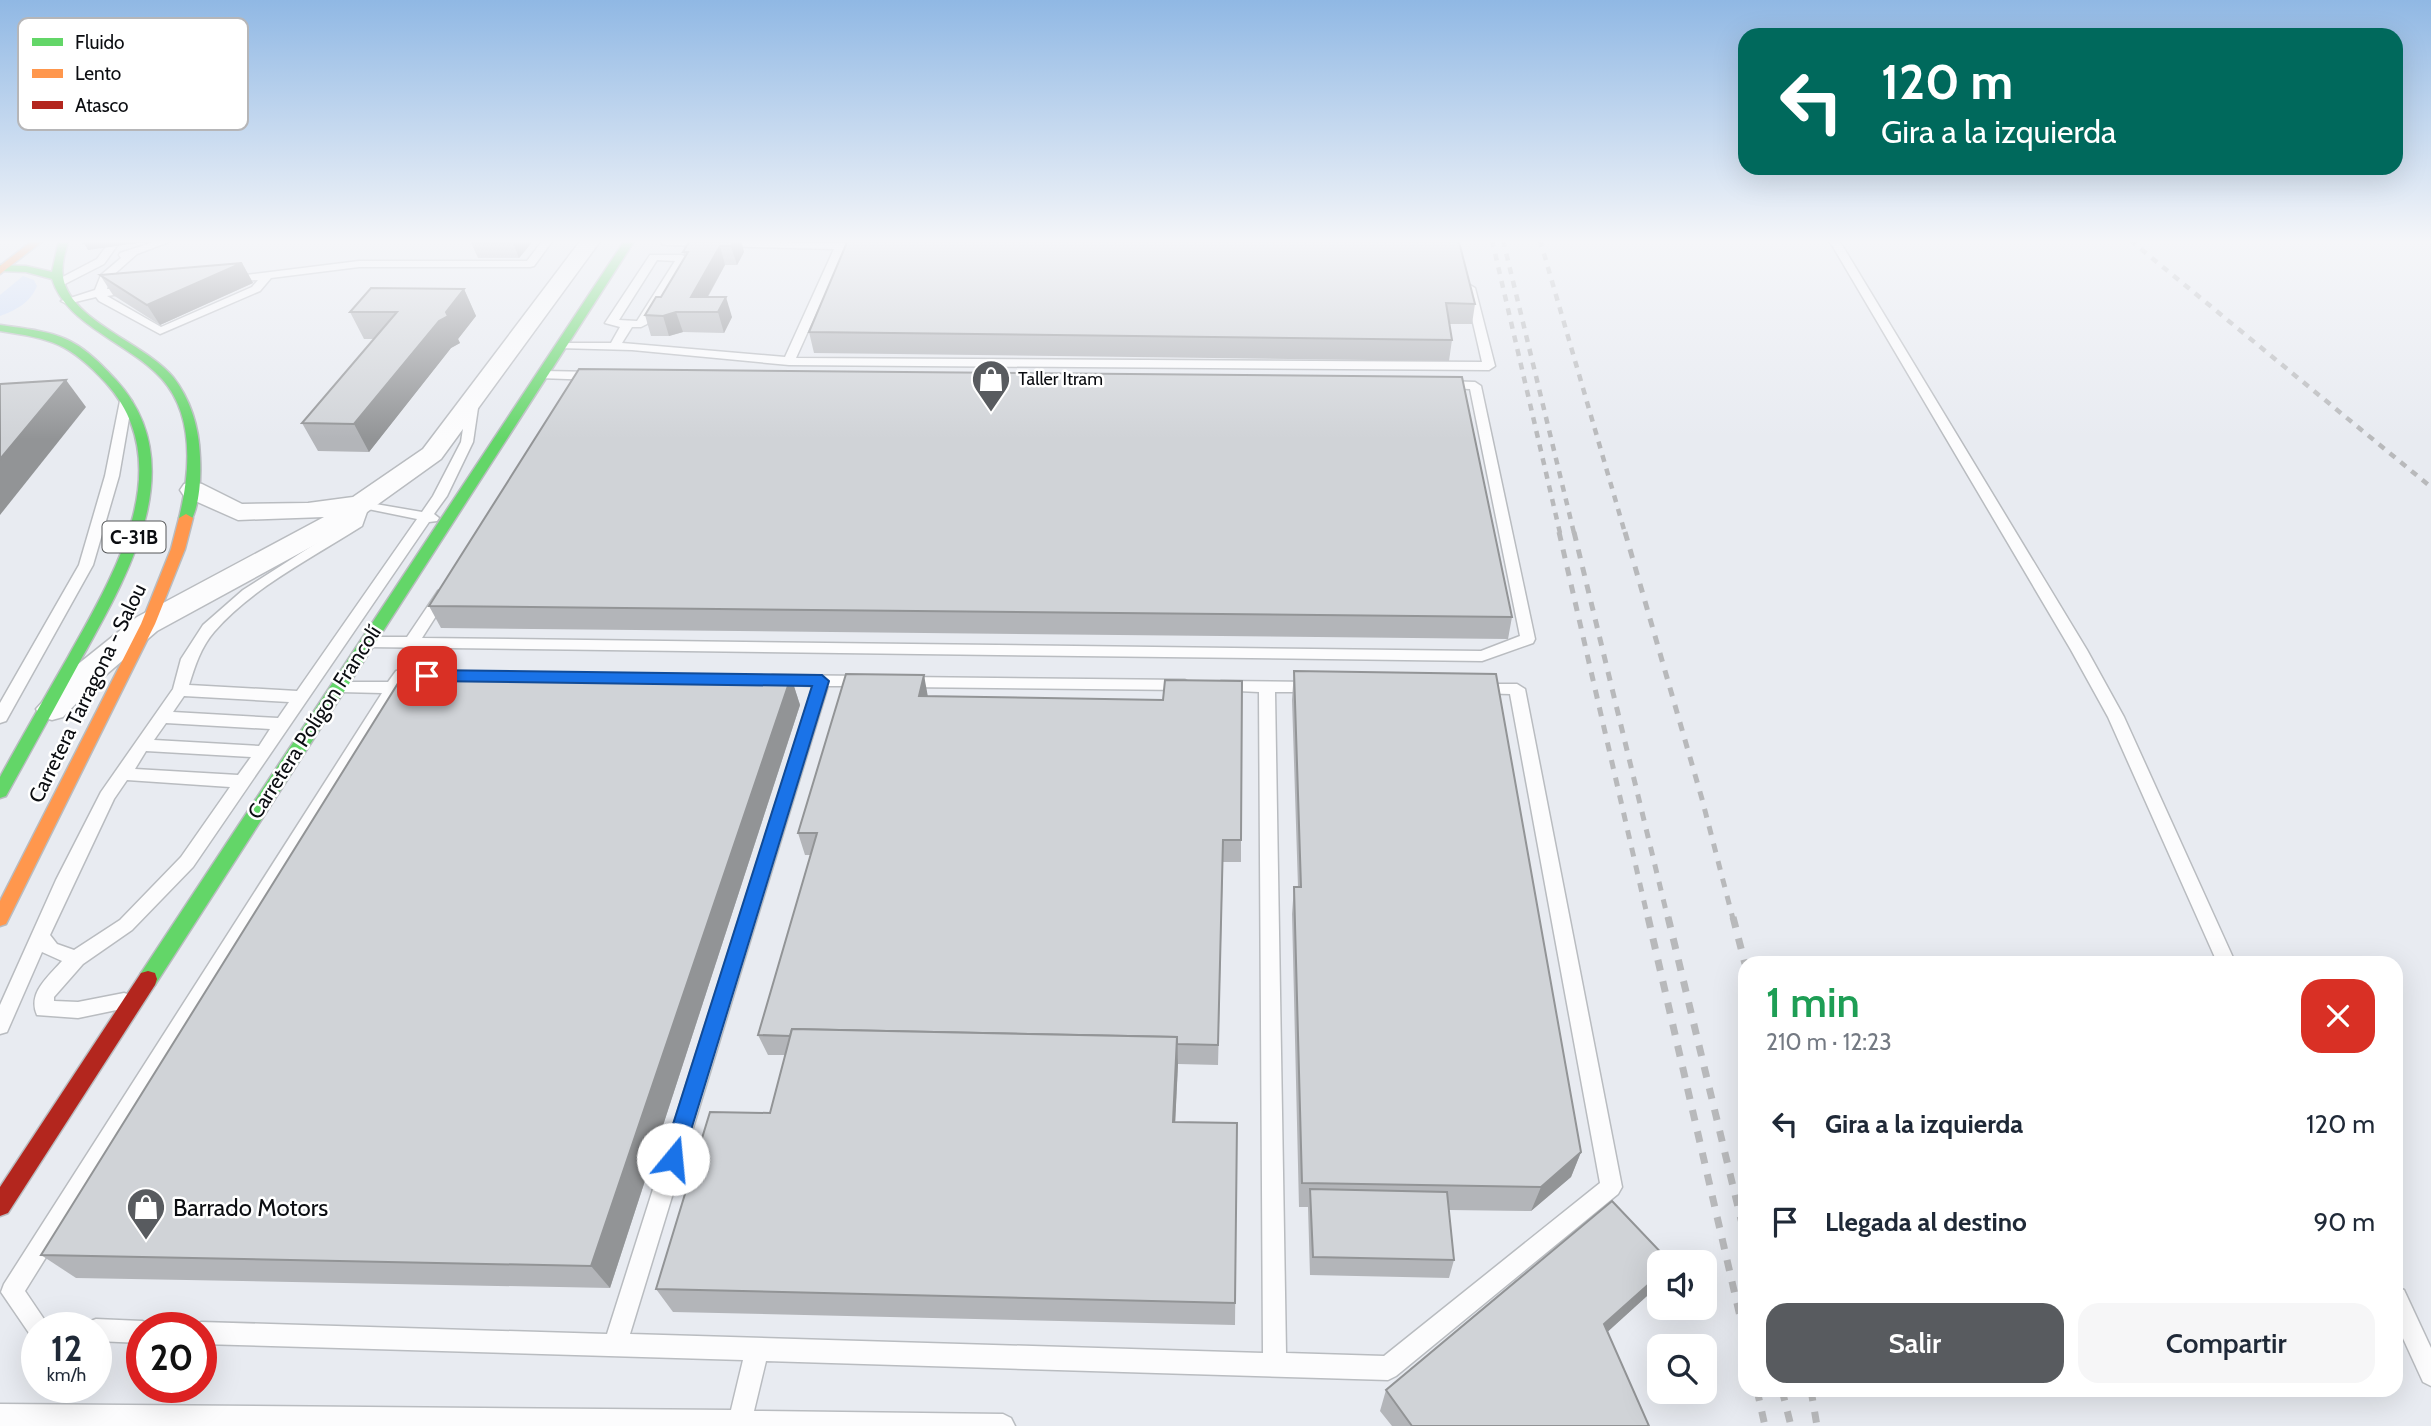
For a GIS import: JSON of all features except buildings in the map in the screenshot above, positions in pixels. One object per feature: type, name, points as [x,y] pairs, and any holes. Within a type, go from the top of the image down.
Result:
[{"type":"main road","name":"Carretera Tarragona - Salou","points":[[0,919],[147,624],[184,533],[193,490],[192,441],[183,407],[170,380],[136,350],[73,307]]},
{"type":"main road","name":"Carretera Polígon Francolí","points":[[0,1206],[587,307]]},
{"type":"main road","points":[[0,325],[22,314]]},
{"type":"main road","name":"Carretera Tarragona - Salou","points":[[0,325],[60,339],[79,351],[120,388],[137,419],[142,437],[143,497],[133,542],[99,613],[0,792]]},
{"type":"main road","points":[[0,334],[27,332]]},
{"type":"street","points":[[37,724],[83,677],[147,624],[320,530],[363,504],[432,454],[542,307]]},
{"type":"street","points":[[193,490],[238,512],[308,511],[363,504]]},
{"type":"lane","points":[[116,307],[160,331],[216,307]]},
{"type":"lane","points":[[622,307],[611,323],[641,324],[652,307]]},
{"type":"lane","points":[[789,361],[814,307]]},
{"type":"lane","points":[[562,346],[614,346],[789,361],[1489,366],[1475,307]]},
{"type":"lane","points":[[1874,307],[2079,650],[2116,717],[2224,956]]},
{"type":"lane","points":[[614,346],[628,324]]},
{"type":"lane","points":[[543,375],[576,381],[608,376]]},
{"type":"lane","points":[[367,642],[1482,656],[1528,639],[1475,386],[1433,385]]},
{"type":"lane","points":[[0,717],[86,565],[113,475],[126,401]]},
{"type":"lane","points":[[133,1000],[78,1010],[44,1009],[45,994],[76,958],[126,925],[187,863],[440,496],[467,442],[473,401]]},
{"type":"lane","points":[[0,1026],[71,868],[107,796],[180,690],[189,659],[208,629],[248,593],[357,523],[363,504],[426,515],[438,521],[426,553]]},
{"type":"lane","points":[[412,642],[449,584]]},
{"type":"lane","points":[[25,1312],[6,1291],[401,675],[441,676]]},
{"type":"lane","points":[[754,680],[1336,687]]},
{"type":"lane","points":[[615,1345],[822,681]]},
{"type":"lane","points":[[1267,686],[1275,1365]]},
{"type":"lane","points":[[338,687],[393,688]]},
{"type":"lane","points":[[217,1334],[1388,1368],[1611,1187],[1517,689],[1461,689]]},
{"type":"lane","points":[[180,690],[302,697]]},
{"type":"lane","points":[[162,717],[283,724]]},
{"type":"lane","points":[[142,745],[264,752]]},
{"type":"lane","points":[[122,774],[243,782]]},
{"type":"lane","points":[[40,937],[51,950],[76,958]]},
{"type":"lane","points":[[2403,1313],[2431,1374]]},
{"type":"lane","points":[[740,1422],[757,1350]]},
{"type":"lane","points":[[0,1416],[1003,1426]]},
{"type":"shaded area","points":[[0,307],[19,307],[12,311],[0,316]]},
{"type":"railway","points":[[1507,307],[1560,533]]},
{"type":"railway","points":[[1519,307],[1574,533]]},
{"type":"railway","points":[[1559,307],[1625,533]]},
{"type":"railway","points":[[2211,307],[2431,487]]},
{"type":"railway","points":[[1559,532],[1648,919]]},
{"type":"railway","points":[[1574,532],[1668,919]]},
{"type":"railway","points":[[1625,532],[1702,799],[1733,919]]},
{"type":"railway","points":[[1648,917],[1738,1308]]},
{"type":"railway","points":[[1668,917],[1738,1207]]},
{"type":"railway","points":[[1733,917],[1743,956]]},
{"type":"railway","points":[[1759,1397],[1765,1426]]},
{"type":"railway","points":[[1784,1397],[1791,1426]]},
{"type":"railway","points":[[1812,1397],[1817,1426]]},
{"type":"traffic: fast","points":[[75,307],[99,327],[143,356],[168,379],[178,393],[186,410],[193,446],[193,483],[186,518]]},
{"type":"traffic: fast","points":[[148,979],[587,307]]},
{"type":"traffic: fast","points":[[0,328],[65,341],[104,374],[131,410],[139,430],[145,475],[139,520],[120,574],[0,792]]},
{"type":"traffic: slow","points":[[0,919],[148,624],[178,549],[186,518]]},
{"type":"traffic: jam","points":[[0,1206],[148,979]]},
{"type":"place","name":"Taller Itram","points":[[991,413]]},
{"type":"place","name":"Barrado Motors","points":[[146,1241]]},
{"type":"route","points":[[427,676],[822,681],[673,1159]]}]
